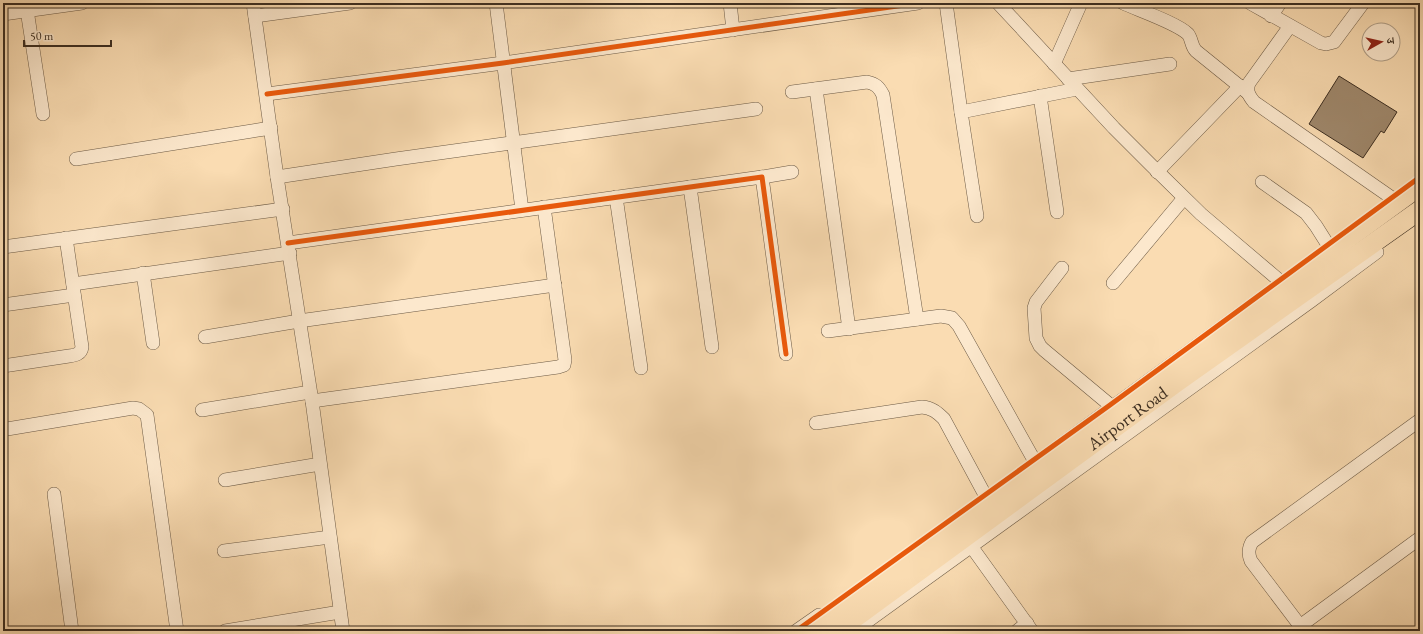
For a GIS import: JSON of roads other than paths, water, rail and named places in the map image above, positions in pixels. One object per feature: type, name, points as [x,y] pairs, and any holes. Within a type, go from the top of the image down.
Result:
[{"type":"highway","name":"Airport Road","points":[[811,631],[1395,200],[1420,186]]},
{"type":"highway","points":[[1395,200],[1418,216]]},
{"type":"highway","name":"Airport Road","points":[[837,631],[968,542],[1184,378],[1418,216]]},
{"type":"street","points":[[3,14],[82,3]]},
{"type":"street","points":[[343,631],[311,396],[277,177],[272,128],[254,9],[350,3]]},
{"type":"street","points":[[496,3],[522,210]]},
{"type":"street","points":[[730,3],[733,30]]},
{"type":"street","points":[[267,94],[503,63],[918,3]]},
{"type":"street","points":[[946,3],[977,216]]},
{"type":"street","points":[[1054,64],[1081,3]]},
{"type":"street","points":[[1123,3],[1172,24],[1184,31],[1190,38],[1192,46],[1196,51],[1244,90],[1254,102],[1395,200]]},
{"type":"street","points":[[1250,3],[1321,43],[1330,44],[1334,42],[1364,3]]},
{"type":"street","points":[[1271,16],[1280,3]]},
{"type":"street","points":[[1004,6],[1072,84],[1157,172],[1225,235],[1280,281]]},
{"type":"street","points":[[27,10],[43,114]]},
{"type":"street","points":[[1157,172],[1247,88],[1249,83],[1290,26]]},
{"type":"street","points":[[961,112],[1040,96],[1072,84],[1170,64]]},
{"type":"street","points":[[792,92],[867,82],[874,83],[880,88],[883,95],[917,319]]},
{"type":"street","points":[[816,89],[850,328]]},
{"type":"street","points":[[1040,96],[1057,212]]},
{"type":"street","points":[[277,177],[513,142],[756,110]]},
{"type":"street","points":[[76,159],[272,128]]},
{"type":"street","points":[[3,305],[143,273],[289,248],[522,210],[792,172]]},
{"type":"street","points":[[762,177],[786,354]]},
{"type":"street","points":[[796,631],[1110,405],[1328,245],[1395,200],[1420,177]]},
{"type":"street","points":[[1262,182],[1306,213],[1328,245]]},
{"type":"street","points":[[690,187],[712,347]]},
{"type":"street","points":[[616,197],[641,368]]},
{"type":"street","points":[[1113,283],[1184,198]]},
{"type":"street","points":[[202,410],[561,366],[565,363],[565,360],[544,207]]},
{"type":"street","points":[[3,247],[283,210]]},
{"type":"street","points":[[3,366],[69,356],[79,354],[81,351],[82,347],[66,238]]},
{"type":"street","points":[[1062,268],[1035,305],[1034,316],[1037,342],[1044,350],[1110,405]]},
{"type":"street","points":[[143,273],[153,343]]},
{"type":"street","points":[[205,337],[299,321],[555,284]]},
{"type":"street","points":[[828,332],[947,316],[956,321],[1034,460]]},
{"type":"street","points":[[816,423],[929,407],[944,419],[985,495]]},
{"type":"street","points":[[7,429],[133,408],[139,409],[147,415],[177,631]]},
{"type":"street","points":[[1420,420],[1252,542],[1249,547],[1249,556],[1251,561],[1302,628],[1420,538]]},
{"type":"street","points":[[225,480],[320,464]]},
{"type":"street","points":[[54,494],[72,631]]},
{"type":"street","points":[[224,551],[330,537]]},
{"type":"street","points":[[854,631],[968,542],[1025,628]]},
{"type":"street","points":[[225,631],[340,612]]}]
